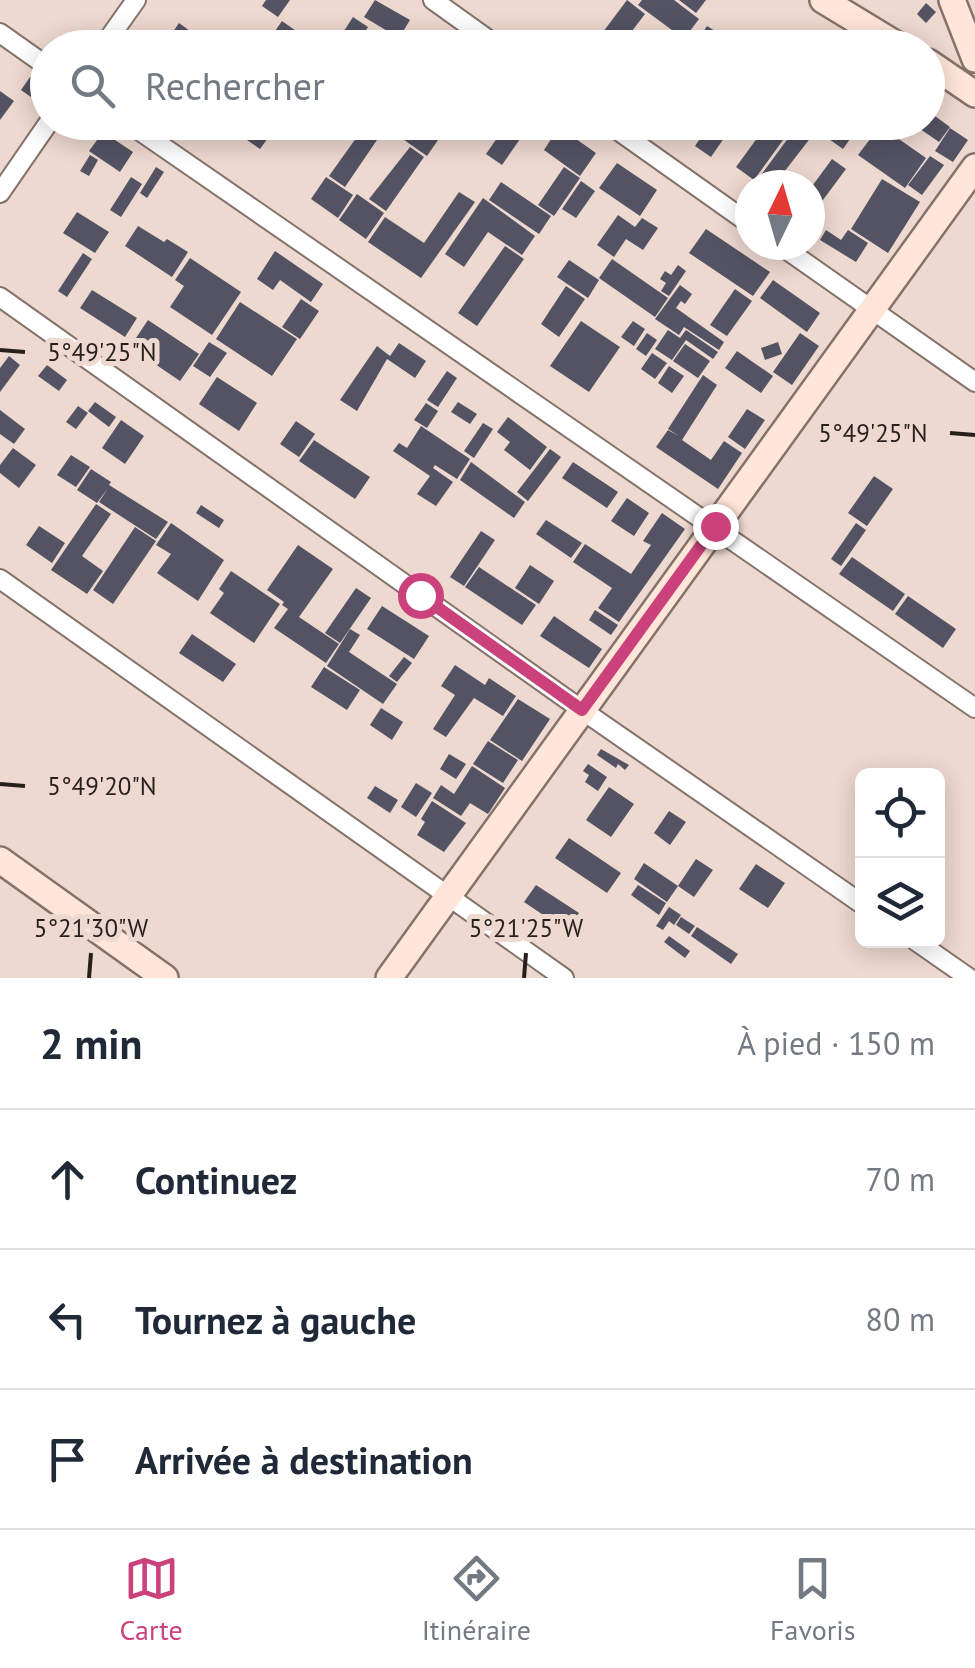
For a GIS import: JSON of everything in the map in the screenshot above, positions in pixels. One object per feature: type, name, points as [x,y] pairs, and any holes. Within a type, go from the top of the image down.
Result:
[{"type":"street","points":[[115,30],[136,0]]},
{"type":"street","points":[[432,0],[474,30]]},
{"type":"street","points":[[823,0],[872,30]]},
{"type":"street","points":[[952,0],[975,59]]},
{"type":"street","points":[[0,33],[30,54]]},
{"type":"street","points":[[945,74],[975,94]]},
{"type":"street","points":[[0,193],[37,140]]},
{"type":"street","points":[[153,140],[975,708]]},
{"type":"street","points":[[631,140],[735,213]]},
{"type":"street","points":[[389,978],[975,167]]},
{"type":"street","points":[[801,260],[975,382]]},
{"type":"street","points":[[0,298],[855,899]]},
{"type":"street","points":[[0,579],[564,978]]},
{"type":"street","points":[[0,860],[165,978]]},
{"type":"street","points":[[927,948],[969,978]]},
{"type":"building","points":[[266,0],[290,0],[278,17],[262,6]]},
{"type":"building","points":[[375,0],[410,20],[404,30],[386,30],[364,17]]},
{"type":"building","points":[[627,0],[645,14],[633,30],[604,30]]},
{"type":"building","points":[[642,0],[674,0],[699,19],[691,30],[672,30],[638,5]]},
{"type":"building","points":[[679,0],[706,0],[696,13]]},
{"type":"building","points":[[926,3],[936,12],[926,23],[917,14]]},
{"type":"building","points":[[353,17],[368,27],[366,30],[345,30]]},
{"type":"building","points":[[282,21],[295,30],[276,30]]},
{"type":"building","points":[[30,77],[30,96],[21,90]]},
{"type":"building","points":[[0,91],[14,101],[0,120]]},
{"type":"building","points":[[950,128],[968,140],[953,162],[935,151]]},
{"type":"building","points":[[97,140],[115,140],[133,152],[120,172],[89,151]]},
{"type":"building","points":[[247,140],[266,140],[260,149]]},
{"type":"building","points":[[355,140],[377,140],[345,187],[329,176]]},
{"type":"building","points":[[404,140],[438,140],[427,156]]},
{"type":"building","points":[[496,140],[519,140],[502,165],[486,154]]},
{"type":"building","points":[[551,140],[578,140],[596,153],[580,176],[544,150]]},
{"type":"building","points":[[699,140],[723,140],[711,157],[695,146]]},
{"type":"building","points":[[756,140],[783,140],[761,170],[736,167]]},
{"type":"building","points":[[787,140],[809,140],[786,170],[765,170]]},
{"type":"building","points":[[830,140],[849,140],[843,149]]},
{"type":"building","points":[[869,140],[900,140],[926,158],[905,188],[858,155]]},
{"type":"building","points":[[410,147],[424,157],[386,211],[369,199]]},
{"type":"building","points":[[90,155],[98,160],[89,176],[80,171]]},
{"type":"building","points":[[930,156],[944,165],[922,195],[908,185]]},
{"type":"building","points":[[832,159],[846,169],[825,197],[825,170]]},
{"type":"building","points":[[617,163],[657,190],[640,216],[599,188]]},
{"type":"building","points":[[156,167],[164,172],[147,198],[140,193]]},
{"type":"building","points":[[564,167],[580,178],[554,216],[538,205]]},
{"type":"building","points":[[131,177],[142,184],[121,217],[110,210]]},
{"type":"building","points":[[326,177],[353,195],[338,218],[311,199]]},
{"type":"building","points":[[882,179],[920,202],[888,253],[851,229]]},
{"type":"building","points":[[581,181],[595,191],[576,218],[562,209]]},
{"type":"building","points":[[501,182],[551,216],[539,234],[489,200]]},
{"type":"building","points":[[459,192],[475,202],[421,278],[368,242],[385,217],[424,243]]},
{"type":"building","points":[[357,194],[384,213],[366,239],[339,220]]},
{"type":"building","points":[[483,198],[535,236],[522,255],[488,232],[464,267],[445,254]]},
{"type":"building","points":[[77,212],[109,232],[95,253],[63,233]]},
{"type":"building","points":[[618,215],[635,227],[642,218],[658,228],[643,250],[626,239],[614,257],[597,245]]},
{"type":"building","points":[[138,226],[188,252],[172,277],[125,246]]},
{"type":"building","points":[[706,229],[735,248],[735,260],[752,260],[770,272],[753,296],[689,253]]},
{"type":"building","points":[[848,230],[868,243],[856,262],[825,243],[825,232],[841,240]]},
{"type":"building","points":[[505,246],[524,259],[477,326],[458,313]]},
{"type":"building","points":[[275,251],[323,284],[311,302],[280,280],[273,290],[257,279]]},
{"type":"building","points":[[83,253],[92,259],[67,297],[58,291]]},
{"type":"building","points":[[190,258],[241,292],[212,335],[170,307],[184,286],[175,280]]},
{"type":"building","points":[[612,259],[668,298],[655,317],[599,278]]},
{"type":"building","points":[[569,260],[599,280],[588,298],[557,277]]},
{"type":"building","points":[[678,265],[686,271],[669,296],[661,291],[666,283],[660,279],[665,271],[671,275]]},
{"type":"building","points":[[773,280],[820,313],[807,332],[760,298]]},
{"type":"building","points":[[680,285],[692,294],[676,308],[724,342],[719,350],[684,327],[679,335],[655,319]]},
{"type":"building","points":[[566,286],[585,299],[559,337],[541,324]]},
{"type":"building","points":[[735,289],[752,301],[727,336],[710,325]]},
{"type":"building","points":[[92,290],[137,318],[125,337],[80,308]]},
{"type":"building","points":[[301,299],[319,311],[300,339],[282,327]]},
{"type":"building","points":[[240,302],[297,339],[272,376],[216,339]]},
{"type":"building","points":[[148,320],[199,354],[180,381],[130,347]]},
{"type":"building","points":[[581,321],[620,347],[589,392],[550,366]]},
{"type":"building","points":[[633,321],[645,329],[634,346],[621,337]]},
{"type":"building","points":[[668,330],[680,338],[686,330],[718,352],[713,359],[686,340],[672,360],[655,349]]},
{"type":"building","points":[[647,333],[657,340],[646,356],[636,349]]},
{"type":"building","points":[[800,333],[819,346],[792,385],[773,372]]},
{"type":"building","points":[[209,342],[227,353],[210,377],[193,366]]},
{"type":"building","points":[[778,342],[782,354],[765,360],[761,348]]},
{"type":"building","points":[[399,343],[426,361],[415,378],[387,359],[357,411],[340,400],[377,346],[390,356]]},
{"type":"building","points":[[685,344],[710,361],[698,378],[673,361]]},
{"type":"building","points":[[737,351],[773,376],[761,393],[725,368]]},
{"type":"building","points":[[652,353],[667,363],[655,379],[641,369]]},
{"type":"building","points":[[9,356],[20,365],[0,392],[0,368]]},
{"type":"building","points":[[47,365],[67,380],[59,391],[38,376]]},
{"type":"building","points":[[669,366],[684,376],[672,393],[658,383]]},
{"type":"building","points":[[447,371],[457,378],[438,407],[427,400]]},
{"type":"building","points":[[703,375],[717,385],[682,440],[711,460],[724,441],[742,453],[718,489],[656,447],[668,430],[679,436],[668,429]]},
{"type":"building","points":[[217,377],[257,403],[239,431],[199,404]]},
{"type":"building","points":[[95,402],[116,417],[109,427],[88,411]]},
{"type":"building","points":[[458,402],[477,414],[470,424],[451,412]]},
{"type":"building","points":[[426,403],[438,411],[427,428],[414,420]]},
{"type":"building","points":[[78,406],[88,413],[76,429],[66,422]]},
{"type":"building","points":[[747,409],[765,420],[745,449],[728,437]]},
{"type":"building","points":[[0,410],[25,429],[14,444],[0,434]]},
{"type":"building","points":[[508,417],[547,447],[530,470],[504,450],[510,442],[497,432]]},
{"type":"building","points":[[121,420],[144,436],[125,464],[102,448]]},
{"type":"building","points":[[296,421],[315,434],[299,457],[280,444]]},
{"type":"building","points":[[483,423],[493,429],[474,458],[464,451]]},
{"type":"building","points":[[421,426],[470,459],[457,479],[435,465],[433,468],[453,482],[436,506],[417,494],[430,476],[393,451],[399,443],[407,448]]},
{"type":"building","points":[[314,440],[370,477],[355,499],[299,461]]},
{"type":"building","points":[[13,448],[36,465],[19,488],[0,473],[0,465]]},
{"type":"building","points":[[550,449],[561,457],[528,501],[517,492]]},
{"type":"building","points":[[71,455],[90,467],[76,487],[57,475]]},
{"type":"building","points":[[471,462],[525,502],[514,518],[460,480]]},
{"type":"building","points":[[573,462],[618,492],[607,508],[562,478]]},
{"type":"building","points":[[91,469],[168,522],[156,539],[99,502],[108,488],[97,503],[77,490]]},
{"type":"building","points":[[874,476],[893,489],[867,526],[848,513]]},
{"type":"building","points":[[627,498],[649,513],[634,536],[611,521]]},
{"type":"building","points":[[96,504],[111,514],[82,556],[103,571],[87,594],[51,570]]},
{"type":"building","points":[[201,505],[224,520],[219,528],[196,513]]},
{"type":"building","points":[[662,513],[685,529],[619,622],[598,608],[612,588],[573,562],[585,544],[631,574],[651,545],[643,541]]},
{"type":"building","points":[[546,520],[582,543],[571,558],[536,534]]},
{"type":"building","points":[[171,523],[224,560],[198,601],[157,573],[171,554],[156,545]]},
{"type":"building","points":[[856,523],[866,530],[841,566],[831,559]]},
{"type":"building","points":[[39,526],[65,543],[52,563],[26,545]]},
{"type":"building","points":[[135,527],[156,541],[113,604],[93,590]]},
{"type":"building","points":[[481,531],[495,540],[464,586],[450,577]]},
{"type":"building","points":[[298,545],[333,569],[299,617],[339,644],[326,663],[274,628],[288,609],[267,590]]},
{"type":"building","points":[[852,557],[905,594],[893,611],[839,574]]},
{"type":"building","points":[[530,565],[554,581],[539,604],[515,588]]},
{"type":"building","points":[[479,567],[536,605],[522,625],[465,587]]},
{"type":"building","points":[[231,571],[280,604],[254,643],[210,613],[224,593],[219,589]]},
{"type":"building","points":[[356,588],[371,598],[340,643],[325,633]]},
{"type":"building","points":[[908,596],[956,629],[943,648],[895,614]]},
{"type":"building","points":[[382,606],[429,636],[414,659],[367,629]]},
{"type":"building","points":[[595,610],[618,625],[611,635],[589,620]]},
{"type":"building","points":[[554,616],[602,649],[589,668],[540,636]]},
{"type":"building","points":[[350,629],[360,635],[349,652],[397,684],[383,704],[327,666]]},
{"type":"building","points":[[192,634],[236,664],[223,682],[179,653]]},
{"type":"building","points":[[404,657],[412,663],[397,682],[389,676]]},
{"type":"building","points":[[455,665],[485,685],[489,678],[516,696],[503,716],[474,698],[446,737],[433,729],[455,695],[441,686]]},
{"type":"building","points":[[324,667],[360,690],[347,710],[311,687]]},
{"type":"building","points":[[518,699],[550,719],[522,761],[490,740]]},
{"type":"building","points":[[381,708],[403,722],[392,740],[370,725]]},
{"type":"building","points":[[488,741],[518,760],[503,783],[473,764]]},
{"type":"building","points":[[601,749],[629,765],[625,770],[618,764],[616,768],[597,755]]},
{"type":"building","points":[[449,754],[466,764],[456,779],[440,769]]},
{"type":"building","points":[[588,764],[607,777],[598,791],[585,782],[589,775],[583,771]]},
{"type":"building","points":[[472,766],[505,788],[488,814],[470,803],[461,816],[433,798],[441,785],[454,794]]},
{"type":"building","points":[[416,783],[432,793],[416,817],[401,807]]},
{"type":"building","points":[[375,786],[398,800],[390,813],[367,798]]},
{"type":"building","points":[[609,787],[634,804],[611,837],[586,820]]},
{"type":"building","points":[[432,801],[466,823],[444,852],[417,835]]},
{"type":"building","points":[[669,811],[686,822],[670,845],[654,833]]},
{"type":"building","points":[[569,838],[621,873],[607,893],[555,858]]},
{"type":"building","points":[[696,859],[713,870],[694,897],[678,886]]},
{"type":"building","points":[[644,863],[678,886],[667,902],[634,879]]},
{"type":"building","points":[[756,864],[785,883],[768,908],[739,889]]},
{"type":"building","points":[[536,885],[579,913],[567,931],[524,902]]},
{"type":"building","points":[[638,885],[666,903],[659,915],[631,895]]},
{"type":"building","points":[[669,907],[681,915],[674,925],[669,921],[663,930],[656,926]]},
{"type":"building","points":[[681,917],[695,926],[689,934],[676,925]]},
{"type":"building","points":[[697,927],[738,954],[731,964],[691,936]]},
{"type":"building","points":[[669,936],[690,951],[685,958],[664,942]]},
{"type":"route","points":[[420,595],[582,710],[715,526]]}]
